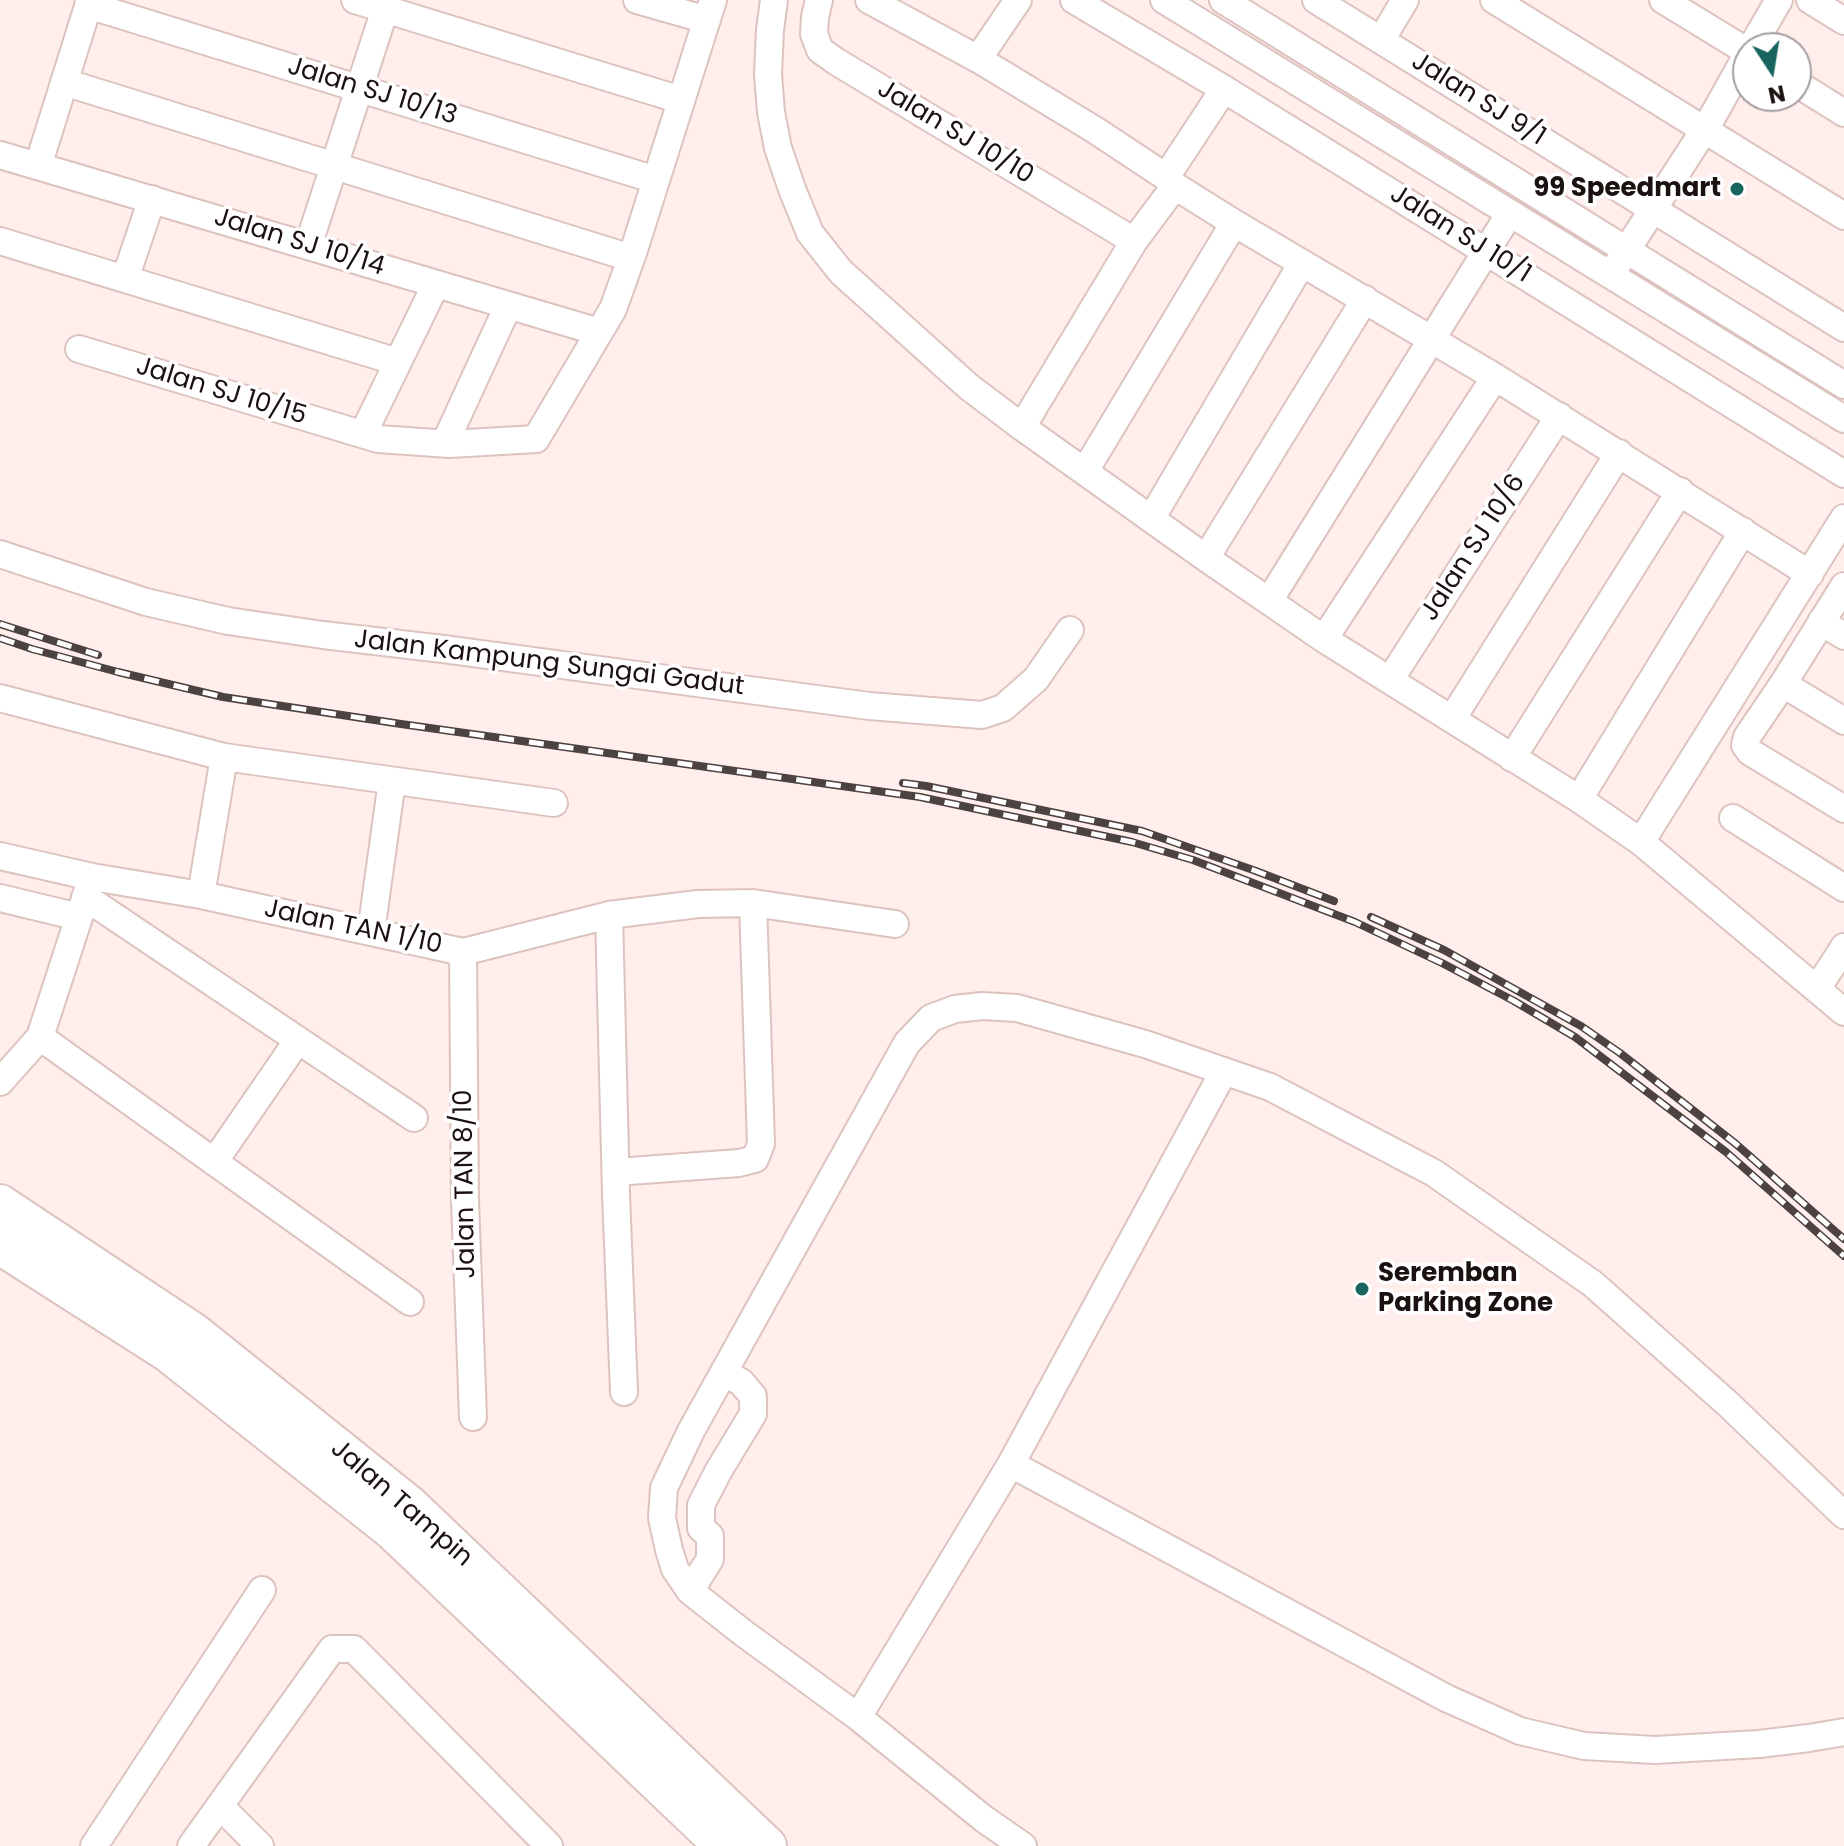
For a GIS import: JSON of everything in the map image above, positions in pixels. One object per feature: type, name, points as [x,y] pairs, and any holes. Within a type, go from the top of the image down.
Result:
[{"type":"highway","name":"Jalan Tampin","points":[[0,1204],[193,1332],[409,1505],[767,1846]]},
{"type":"highway","name":"Jalan Tampin","points":[[0,1245],[169,1353],[392,1530],[724,1846]]},
{"type":"street","points":[[355,0],[387,5],[681,100]]},
{"type":"street","points":[[599,332],[613,309],[631,258],[710,10],[637,0]]},
{"type":"street","points":[[774,0],[768,74],[778,148],[810,233],[841,272],[969,387],[1022,427],[1324,639],[1579,799],[1641,842],[1844,1012]]},
{"type":"street","name":"Jalan SJ 10/10","points":[[819,0],[814,34],[820,50],[1134,241]]},
{"type":"street","points":[[869,0],[978,59],[1095,130],[1234,223],[1433,339],[1810,574]]},
{"type":"street","points":[[978,59],[1018,0]]},
{"type":"street","name":"Jalan SJ 10/1","points":[[1074,0],[1224,89],[1844,474]]},
{"type":"street","points":[[1164,0],[1844,419]]},
{"type":"street","points":[[1223,0],[1844,385]]},
{"type":"street","name":"Jalan SJ 9/1","points":[[1316,0],[1844,328]]},
{"type":"street","points":[[1381,40],[1405,0]]},
{"type":"street","points":[[1494,0],[1844,216]]},
{"type":"street","points":[[1663,0],[1732,41]]},
{"type":"street","points":[[1760,32],[1779,0]]},
{"type":"street","points":[[1810,0],[1844,21]]},
{"type":"street","points":[[38,166],[89,3]]},
{"type":"street","name":"Jalan SJ 10/13","points":[[89,3],[656,180]]},
{"type":"street","points":[[308,246],[387,5]]},
{"type":"street","points":[[1610,274],[1705,129],[1732,81]]},
{"type":"street","points":[[64,82],[631,258]]},
{"type":"street","points":[[1022,427],[1224,89]]},
{"type":"street","points":[[1812,93],[1844,113]]},
{"type":"street","name":"Jalan SJ 10/14","points":[[0,155],[599,332]]},
{"type":"street","points":[[125,279],[152,199]]},
{"type":"street","points":[[1269,601],[1510,213]]},
{"type":"street","points":[[1085,471],[1234,223]]},
{"type":"street","points":[[0,241],[398,362]]},
{"type":"street","points":[[1151,519],[1302,263]]},
{"type":"street","points":[[363,434],[436,284]]},
{"type":"street","points":[[1206,558],[1365,299]]},
{"type":"street","points":[[445,443],[508,306]]},
{"type":"street","name":"Jalan SJ 10/15","points":[[79,349],[378,439],[445,443],[536,439],[599,332]]},
{"type":"street","points":[[1324,639],[1495,377]]},
{"type":"street","name":"Jalan SJ 10/6","points":[[1390,680],[1559,416]]},
{"type":"street","points":[[1452,719],[1619,453]]},
{"type":"street","points":[[1512,758],[1680,491]]},
{"type":"street","points":[[1641,842],[1844,518]]},
{"type":"street","points":[[1579,799],[1743,531]]},
{"type":"street","name":"Jalan Kampung Sungai Gadut","points":[[0,554],[146,602],[228,621],[869,706],[982,715],[1003,708],[1036,679],[1070,630]]},
{"type":"street","points":[[1844,586],[1747,737],[1745,745],[1750,752],[1844,809]]},
{"type":"street","points":[[1821,622],[1844,636]]},
{"type":"street","points":[[1783,684],[1844,721]]},
{"type":"street","points":[[0,698],[224,757],[554,803]]},
{"type":"street","points":[[201,895],[224,757]]},
{"type":"street","points":[[371,932],[392,781]]},
{"type":"street","points":[[1733,818],[1844,888]]},
{"type":"street","name":"Jalan TAN 1/10","points":[[0,856],[85,897],[201,895],[463,952],[609,915],[698,904],[753,903],[895,924]]},
{"type":"street","points":[[0,1082],[40,1037],[85,897]]},
{"type":"street","points":[[0,898],[85,897],[414,1118]]},
{"type":"street","points":[[616,1172],[739,1163],[755,1159],[761,1144],[753,903]]},
{"type":"street","points":[[609,915],[624,1392]]},
{"type":"street","points":[[1817,989],[1844,947]]},
{"type":"street","name":"Jalan TAN 8/10","points":[[463,952],[465,1200],[473,1417]]},
{"type":"street","points":[[1023,1846],[690,1591],[675,1569],[662,1518],[664,1488],[691,1431],[907,1043],[931,1018],[955,1009],[982,1006],[1017,1008],[1145,1044],[1270,1087],[1434,1173],[1593,1284],[1728,1404],[1844,1515]]},
{"type":"street","points":[[40,1037],[410,1302]]},
{"type":"street","points":[[214,1162],[298,1040]]},
{"type":"street","points":[[858,1717],[1011,1464],[1224,1071]]},
{"type":"street","points":[[690,1591],[710,1559],[710,1536],[701,1528],[701,1505],[753,1414],[753,1396],[741,1382],[724,1373]]},
{"type":"street","points":[[1011,1464],[1446,1698],[1520,1731],[1584,1746],[1655,1750],[1759,1744],[1844,1732]]},
{"type":"street","points":[[94,1846],[262,1590]]},
{"type":"street","points":[[191,1846],[332,1649],[354,1649],[549,1846]]},
{"type":"street","points":[[220,1806],[260,1846]]},
{"type":"railway","points":[[0,624],[98,655]]},
{"type":"railway","points":[[0,638],[118,672],[223,697],[920,797],[1132,842],[1193,860],[1355,922],[1442,963],[1575,1037],[1726,1152],[1844,1256]]},
{"type":"railway","points":[[903,783],[1142,831],[1334,901]]},
{"type":"railway","points":[[1371,917],[1444,950],[1581,1026],[1736,1144],[1844,1239]]},
{"type":"place","name":"99 Speedmart","points":[[1737,189]]},
{"type":"place","name":"Seremban Parking Zone","points":[[1362,1289]]}]
